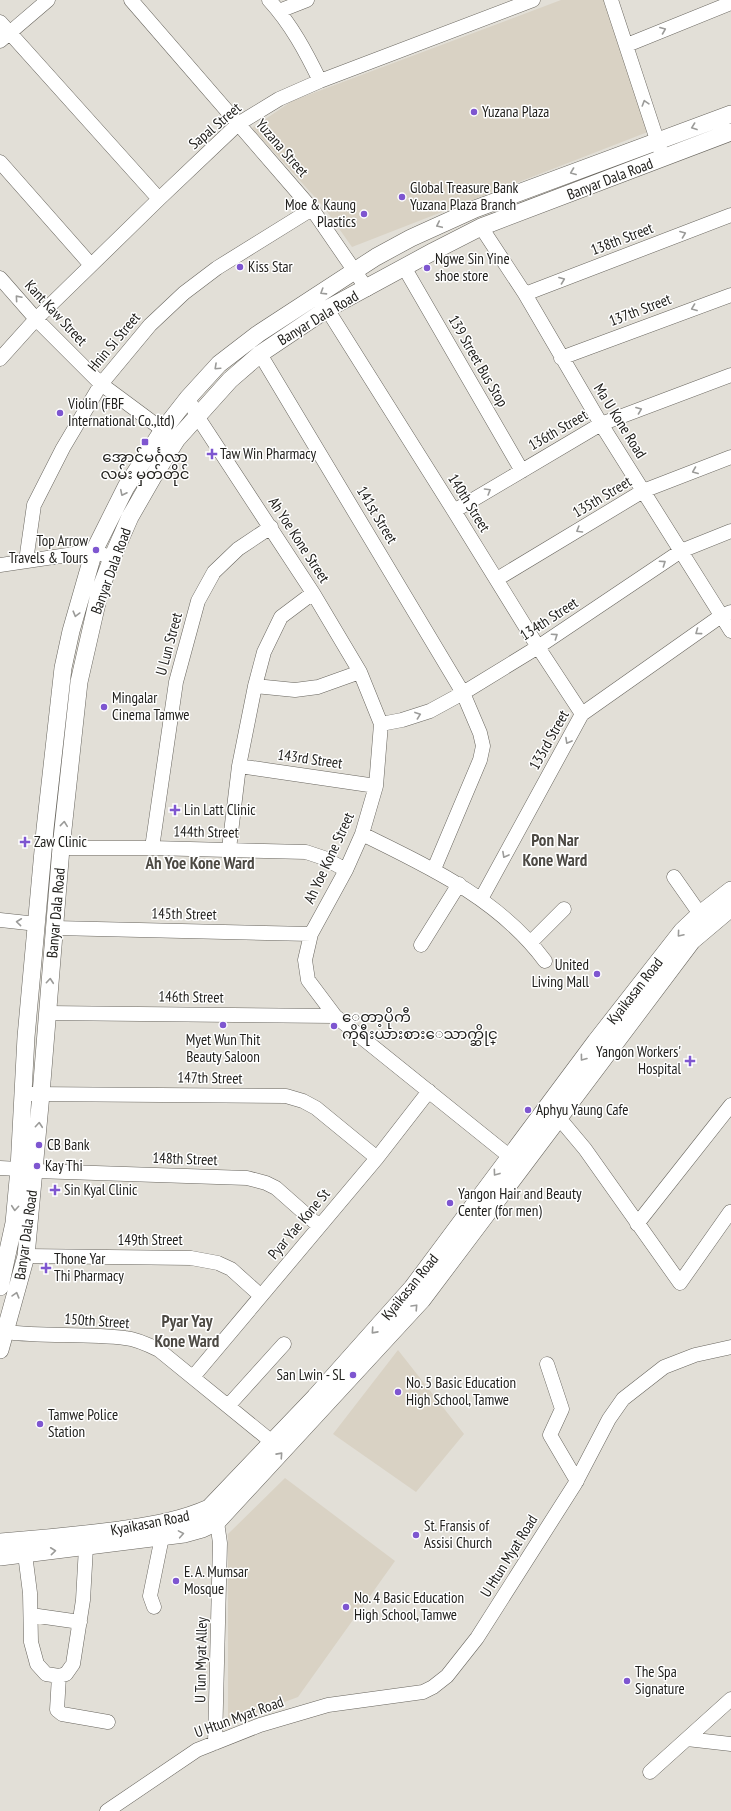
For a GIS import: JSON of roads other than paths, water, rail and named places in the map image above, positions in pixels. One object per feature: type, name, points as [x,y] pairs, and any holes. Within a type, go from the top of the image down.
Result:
[{"type":"main road","name":"Banyar Dala Road","points":[[0,1350],[26,1256],[27,1170],[22,1094],[45,829],[63,668],[71,631],[94,551],[126,487],[163,430],[188,398],[219,364],[258,334],[376,257],[411,238],[475,209],[731,114]]},
{"type":"main road","name":"Banyar Dala Road","points":[[0,1287],[27,1170],[41,1094],[61,848],[79,682],[100,590],[112,558],[130,517],[177,439],[230,380],[260,354],[327,309],[367,289],[434,251],[482,227],[731,132]]},
{"type":"main road","name":"Kyaikasan Road","points":[[552,1113],[682,931],[700,914],[731,890]]},
{"type":"main road","name":"Kyaikasan Road","points":[[0,1557],[162,1537],[202,1529],[272,1442],[325,1386],[412,1288],[692,941],[731,908]]},
{"type":"main road","name":"Kyaikasan Road","points":[[0,1542],[78,1536],[158,1525],[192,1516],[213,1515],[422,1300],[516,1160]]},
{"type":"street","points":[[5,37],[48,0]]},
{"type":"street","name":"Yuzana Street","points":[[131,0],[312,209],[367,289]]},
{"type":"street","points":[[270,0],[305,51],[320,81]]},
{"type":"street","points":[[279,11],[307,0]]},
{"type":"street","points":[[611,0],[627,45],[657,141],[664,158]]},
{"type":"street","name":"Sapal Street","points":[[0,359],[36,319],[158,199],[238,124],[279,99],[320,81],[529,1]]},
{"type":"street","points":[[627,45],[731,3]]},
{"type":"street","points":[[0,22],[5,37],[158,199]]},
{"type":"street","points":[[0,162],[91,265]]},
{"type":"street","name":"Hnin Si Street","points":[[26,561],[34,505],[63,448],[101,384],[150,325],[184,293],[217,268],[312,209]]},
{"type":"street","name":"138th Street","points":[[525,294],[731,215]]},
{"type":"street","name":"Ma U Kone Road","points":[[482,227],[525,294],[561,358],[643,491],[681,551],[726,614],[731,630]]},
{"type":"street","name":"139 Street Bus Stop","points":[[404,267],[522,471]]},
{"type":"street","name":"Kant Kaw Street","points":[[0,278],[36,319],[101,384],[163,430]]},
{"type":"street","name":"137th Street","points":[[561,358],[731,295]]},
{"type":"street","name":"140th Street","points":[[327,309],[497,579],[538,647],[582,714]]},
{"type":"street","name":"141st Street","points":[[260,354],[463,693],[480,733],[483,746],[480,760],[434,869]]},
{"type":"street","name":"136th Street","points":[[454,511],[601,424],[731,375]]},
{"type":"street","name":"Ah Yoe Kone Street","points":[[188,398],[197,416],[313,593],[360,672],[381,724],[376,786],[362,834],[346,870],[312,934],[305,960],[308,980],[335,1016],[516,1160]]},
{"type":"street","name":"135th Street","points":[[497,579],[643,491],[731,456]]},
{"type":"street","name":"U Lun Street","points":[[152,848],[176,682],[198,602],[214,572],[238,549],[271,528]]},
{"type":"street","name":"134th Street","points":[[381,724],[402,720],[430,710],[463,693],[538,647],[681,551],[731,531]]},
{"type":"street","points":[[0,565],[94,551],[112,558]]},
{"type":"street","points":[[229,849],[239,766],[255,686],[264,652],[281,617],[313,593]]},
{"type":"street","name":"133rd Street","points":[[481,899],[582,714],[726,614]]},
{"type":"street","points":[[255,686],[295,690],[318,687],[360,672]]},
{"type":"street","name":"143rd Street","points":[[239,766],[376,786]]},
{"type":"street","points":[[362,834],[434,869],[481,899],[531,942],[545,961]]},
{"type":"street","name":"144th Street","points":[[61,848],[229,849],[306,852],[324,858],[346,870]]},
{"type":"street","points":[[674,877],[700,914]]},
{"type":"street","points":[[421,945],[459,884]]},
{"type":"street","points":[[531,942],[564,909]]},
{"type":"street","points":[[0,920],[37,924]]},
{"type":"street","name":"145th Street","points":[[55,928],[312,934]]},
{"type":"street","name":"146th Street","points":[[48,1012],[335,1016]]},
{"type":"street","name":"Pyar Yae Kone St","points":[[193,1377],[377,1158],[429,1091]]},
{"type":"street","name":"147th Street","points":[[22,1094],[286,1096],[303,1101],[316,1108],[377,1158]]},
{"type":"street","points":[[638,1224],[731,1105]]},
{"type":"street","points":[[552,1113],[585,1149],[680,1283],[730,1212]]},
{"type":"street","name":"148th Street","points":[[0,1168],[247,1178],[266,1183],[276,1188],[319,1226]]},
{"type":"street","name":"149th Street","points":[[26,1256],[191,1258],[218,1264],[231,1269],[261,1296]]},
{"type":"street","name":"150th Street","points":[[5,1332],[26,1335],[125,1338],[147,1344],[159,1350],[272,1442]]},
{"type":"street","points":[[228,1406],[284,1344]]},
{"type":"street","name":"U Htun Myat Road","points":[[107,1811],[197,1750],[260,1725],[328,1705],[423,1692],[447,1676],[477,1638],[577,1481],[609,1419],[623,1399],[664,1367],[695,1354],[731,1347]]},
{"type":"street","points":[[547,1364],[562,1409],[550,1435],[577,1481]]},
{"type":"street","name":"U Tun Myat Alley","points":[[213,1515],[220,1543],[215,1744]]},
{"type":"street","points":[[154,1607],[150,1596],[162,1537]]},
{"type":"street","points":[[25,1554],[30,1593],[31,1642],[38,1664],[46,1674],[59,1676],[66,1674],[72,1664],[80,1622],[86,1547]]},
{"type":"street","points":[[31,1615],[80,1622]]},
{"type":"street","points":[[59,1676],[57,1710],[62,1714],[108,1722]]},
{"type":"street","points":[[650,1772],[731,1698]]},
{"type":"street","points":[[687,1739],[731,1744]]},
{"type":"place","name":"Yuzana Plaza","points":[[474,112]]},
{"type":"place","name":"Global Treasure Bank Yuzana Plaza Branch","points":[[402,197]]},
{"type":"place","name":"Moe & Kaung Plastics","points":[[364,214]]},
{"type":"place","name":"Kiss Star","points":[[240,267]]},
{"type":"place","name":"Ngwe Sin Yine shoe store","points":[[427,268]]},
{"type":"place","name":"Violin (FBF International Co.,ltd)","points":[[60,413]]},
{"type":"place","name":"အောင်မင်္ဂလာ လမ်း မှတ်တိုင်","points":[[145,442]]},
{"type":"place","name":"Taw Win Pharmacy","points":[[212,454]]},
{"type":"place","name":"Top Arrow Travels & Tours","points":[[96,550]]},
{"type":"place","name":"Mingalar Cinema Tamwe","points":[[104,707]]},
{"type":"place","name":"Lin Latt Clinic","points":[[175,810]]},
{"type":"place","name":"Zaw Clinic","points":[[25,842]]},
{"type":"place","name":"United Living Mall","points":[[597,974]]},
{"type":"place","name":"Myet Wun Thit Beauty Saloon","points":[[223,1025]]},
{"type":"place","name":"ေတာ့ပိုကီ ကိုရီးယားစားေသာက္ဆိုင္","points":[[334,1026]]},
{"type":"place","name":"Yangon Workers' Hospital","points":[[690,1061]]},
{"type":"place","name":"Aphyu Yaung Cafe","points":[[528,1110]]},
{"type":"place","name":"CB Bank","points":[[39,1145]]},
{"type":"place","name":"Kay Thi","points":[[37,1166]]},
{"type":"place","name":"Sin Kyal Clinic","points":[[55,1190]]},
{"type":"place","name":"Yangon Hair and Beauty Center (for men)","points":[[450,1203]]},
{"type":"place","name":"Thone Yar Thi Pharmacy","points":[[46,1268]]},
{"type":"place","name":"San Lwin - SL","points":[[353,1375]]},
{"type":"place","name":"No. 5 Basic Education High School, Tamwe","points":[[398,1392]]},
{"type":"place","name":"Tamwe Police Station","points":[[40,1424]]},
{"type":"place","name":"St. Fransis of Assisi Church","points":[[416,1535]]},
{"type":"place","name":"E. A. Mumsar Mosque","points":[[176,1581]]},
{"type":"place","name":"No. 4 Basic Education High School, Tamwe","points":[[346,1607]]},
{"type":"place","name":"The Spa Signature","points":[[627,1681]]},
{"type":"district","name":"Pon Nar Kone Ward","points":[[555,850]]},
{"type":"district","name":"Ah Yoe Kone Ward","points":[[200,863]]},
{"type":"district","name":"Pyar Yay Kone Ward","points":[[187,1331]]}]
